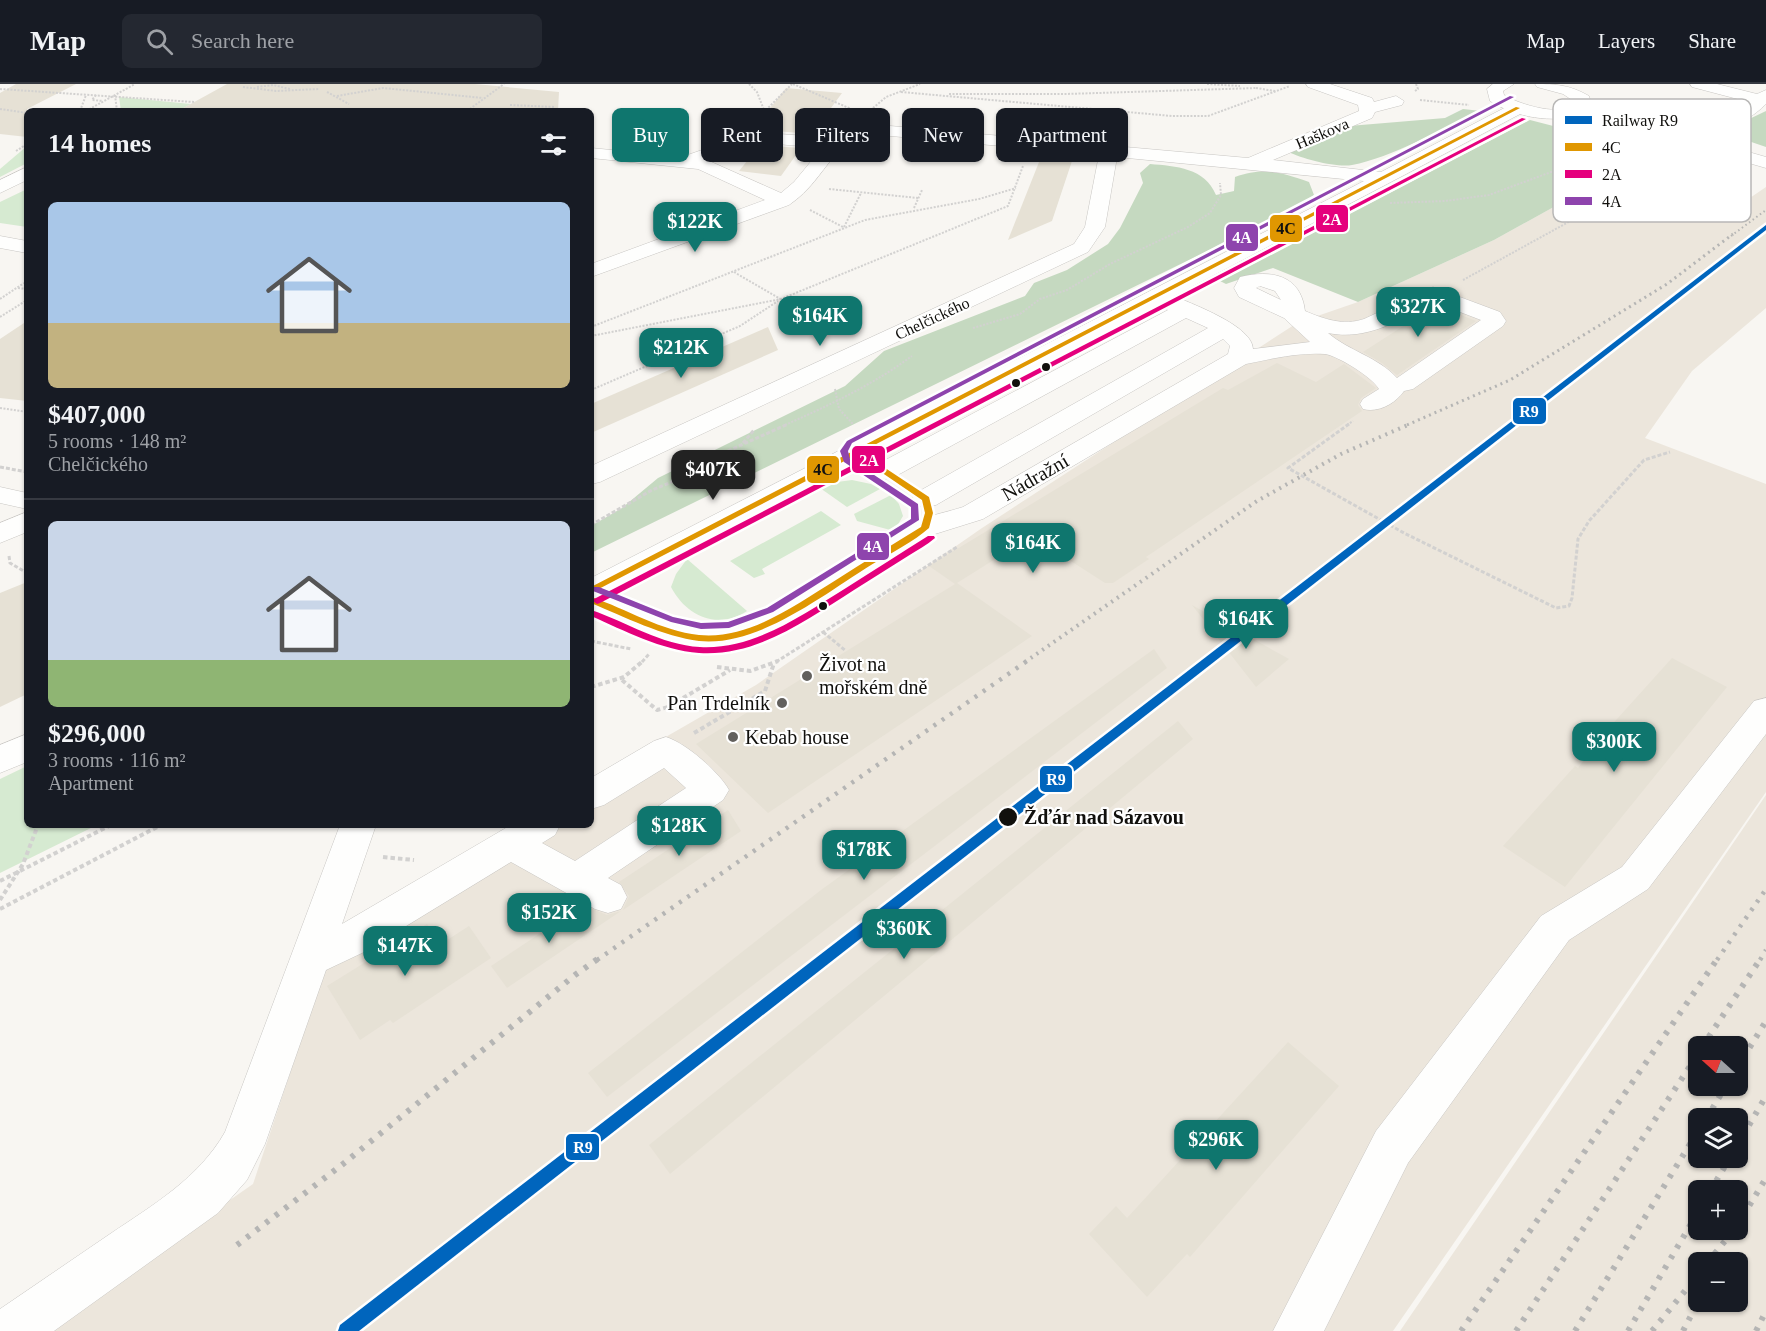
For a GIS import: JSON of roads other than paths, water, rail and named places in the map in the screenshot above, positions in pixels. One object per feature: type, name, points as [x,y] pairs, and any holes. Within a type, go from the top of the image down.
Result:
[{"type":"street","name":"Haškova","points":[[1244,163],[1366,114],[1368,109],[1366,102],[1314,84]]},
{"type":"street","points":[[1698,84],[1763,92]]},
{"type":"street","points":[[1499,85],[1494,91],[1496,97],[1518,108],[1553,114]]},
{"type":"street","points":[[1556,85],[1582,99]]},
{"type":"street","points":[[1751,103],[1763,92]]},
{"type":"street","points":[[1368,109],[1396,101]]},
{"type":"street","points":[[594,588],[856,439],[1157,296],[1518,108]]},
{"type":"street","name":"Haškova","points":[[890,131],[996,141]]},
{"type":"street","points":[[689,160],[753,137],[795,140]]},
{"type":"street","points":[[594,153],[612,155]]},
{"type":"street","name":"Haškova","points":[[1128,153],[1384,178]]},
{"type":"street","points":[[684,162],[702,164],[782,201]]},
{"type":"street","name":"Haškova","points":[[594,270],[782,201],[802,187],[822,162]]},
{"type":"street","name":"Chelčického","points":[[594,475],[1081,248],[1095,227],[1107,162]]},
{"type":"street","points":[[0,187],[24,175]]},
{"type":"street","points":[[0,242],[24,246]]},
{"type":"street","points":[[926,499],[1235,344],[1280,325],[1351,330],[1367,325],[1433,294],[1492,317],[1495,321],[1404,384],[1390,387]]},
{"type":"street","points":[[1157,296],[1186,309],[1235,344],[1279,351],[1331,347]]},
{"type":"street","points":[[885,471],[1186,309]]},
{"type":"street","points":[[1280,325],[1331,347],[1369,367],[1388,381],[1392,391],[1372,404]]},
{"type":"street","name":"Nádražní","points":[[594,601],[688,636],[717,638],[749,631],[774,621],[925,528],[973,513],[1235,344]]},
{"type":"street","points":[[856,439],[885,471],[926,499],[929,513],[925,528]]},
{"type":"street","points":[[0,495],[24,500]]},
{"type":"street","points":[[0,534],[24,522]]},
{"type":"street","points":[[1298,1331],[1392,1147],[1555,928],[1635,878],[1766,710]]},
{"type":"street","points":[[0,760],[24,748]]},
{"type":"street","points":[[576,880],[711,790],[666,750],[594,793]]},
{"type":"street","points":[[311,958],[348,941],[537,828]]},
{"type":"street","points":[[11,1331],[184,1211],[222,1178],[234,1162],[243,1144],[353,840]]},
{"type":"street","points":[[510,844],[609,897]]},
{"type":"railway","points":[[1751,221],[1766,210]]},
{"type":"railway","points":[[1731,236],[1750,222]]},
{"type":"railway","points":[[1407,425],[1510,380],[1667,284],[1733,234]]},
{"type":"railway","points":[[1025,662],[1257,501],[1341,454],[1410,424]]},
{"type":"railway","points":[[597,960],[1027,661]]},
{"type":"railway","points":[[1717,960],[1766,889]]},
{"type":"railway","points":[[1760,960],[1766,950]]},
{"type":"railway","points":[[237,1245],[343,1164],[575,975],[599,958]]},
{"type":"railway","points":[[1461,1331],[1718,958]]},
{"type":"railway","points":[[1709,1036],[1761,958]]},
{"type":"railway","points":[[1748,1050],[1766,1021]]},
{"type":"railway","points":[[1516,1331],[1688,1069]]},
{"type":"railway","points":[[1713,1108],[1720,1096]]},
{"type":"railway","points":[[1748,1127],[1766,1096]]},
{"type":"railway","points":[[1575,1331],[1688,1147]]},
{"type":"railway","points":[[1717,1180],[1724,1168]]},
{"type":"railway","points":[[1748,1208],[1766,1178]]},
{"type":"railway","points":[[1628,1331],[1688,1229]]},
{"type":"railway","points":[[1716,1252],[1726,1240]]},
{"type":"railway","points":[[1652,1331],[1688,1287]]},
{"type":"railway","points":[[1756,1331],[1766,1311]]},
{"type":"railway","points":[[1683,1331],[1693,1312]]},
{"type":"rail line","name":"R9","points":[[346,1331],[1766,227]]},
{"type":"place","name":"Život na mořském dně","points":[[807,676]]},
{"type":"place","name":"Pan Trdelník","points":[[782,703]]},
{"type":"place","name":"Kebab house","points":[[733,737]]},
{"type":"place","name":"Žďár nad Sázavou","points":[[1008,817]]}]
